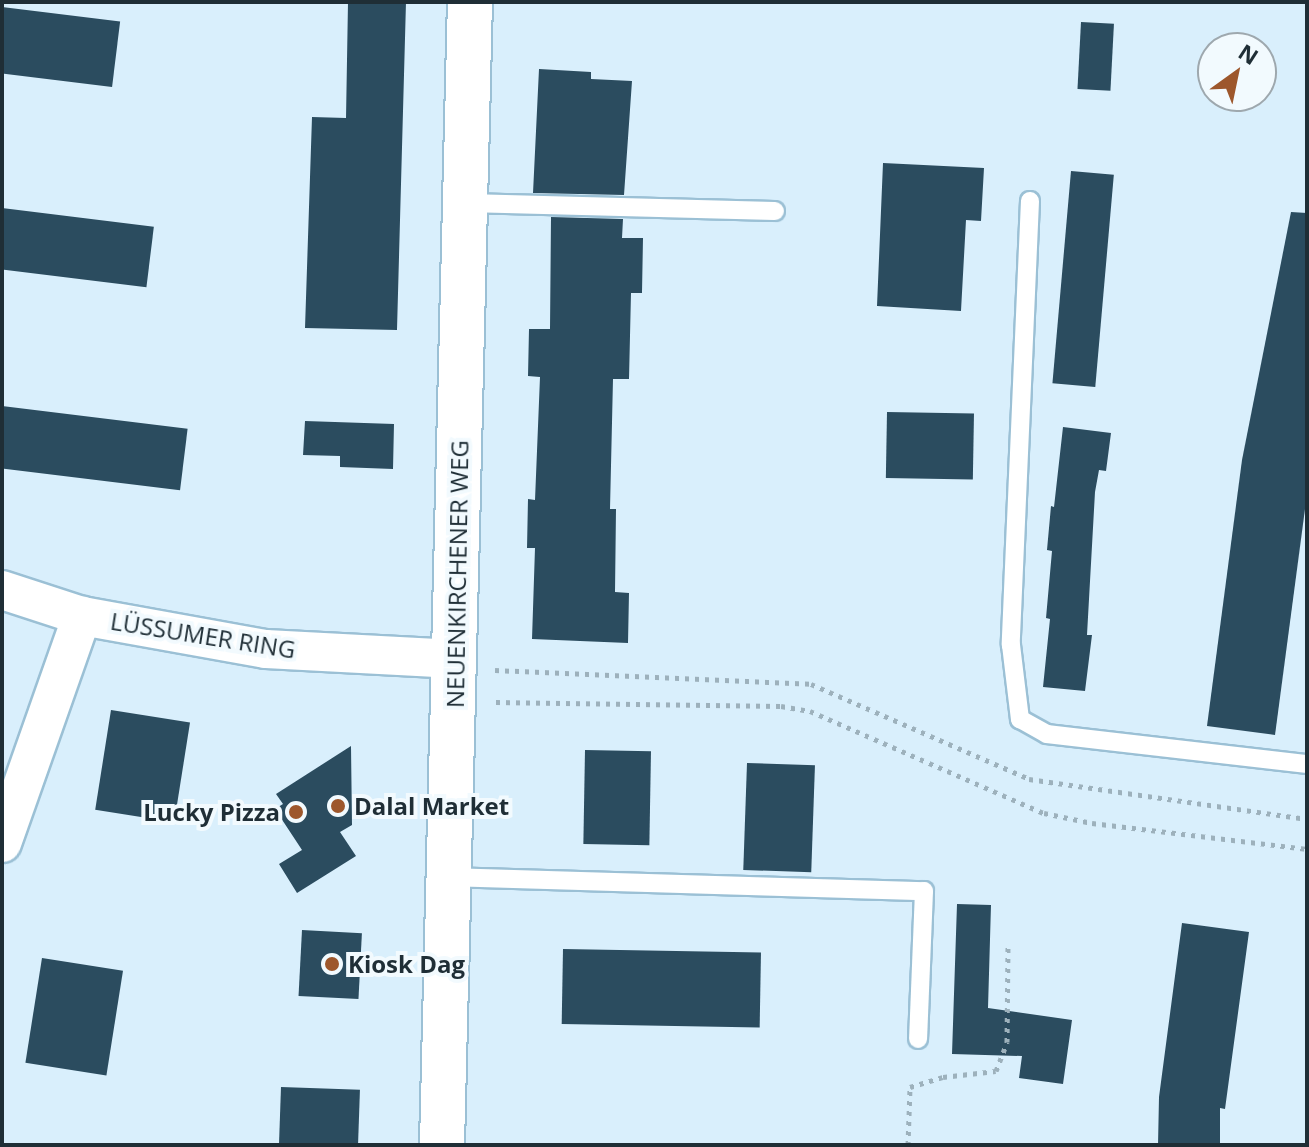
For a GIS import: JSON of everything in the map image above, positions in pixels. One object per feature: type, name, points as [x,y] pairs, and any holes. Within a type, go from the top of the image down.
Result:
[{"type":"street","name":"NEUENKIRCHENER WEG","points":[[442,1145],[470,2]]},
{"type":"street","name":"LÜSSUMER RING","points":[[2,590],[82,616],[266,649],[456,659]]},
{"type":"street","points":[[2,843],[82,616]]},
{"type":"lane","points":[[1030,201],[1011,645],[1020,719],[1047,734],[1307,764]]},
{"type":"lane","points":[[466,203],[775,211]]},
{"type":"lane","points":[[447,877],[924,891],[918,1039]]},
{"type":"path","points":[[456,659],[505,673],[811,684],[1029,779],[1307,819]]},
{"type":"path","points":[[454,703],[781,706],[810,711],[1044,813],[1092,823],[1307,849]]},
{"type":"path","points":[[908,1145],[910,1087],[943,1077],[996,1071],[1007,1042],[1008,946]]},
{"type":"building","points":[[348,2],[406,2],[397,330],[305,328],[312,117],[346,118]]},
{"type":"building","points":[[2,7],[120,22],[112,87],[2,73]]},
{"type":"building","points":[[1081,22],[1114,24],[1110,91],[1077,89]]},
{"type":"building","points":[[539,69],[591,72],[591,79],[632,81],[624,195],[533,193]]},
{"type":"building","points":[[883,163],[984,168],[981,221],[966,220],[961,311],[877,306]]},
{"type":"building","points":[[1071,171],[1114,175],[1095,387],[1052,383]]},
{"type":"building","points":[[2,208],[154,227],[146,287],[2,269]]},
{"type":"building","points":[[1291,212],[1307,213],[1307,494],[1275,735],[1207,726],[1242,460]]},
{"type":"building","points":[[551,217],[623,219],[622,238],[643,238],[642,293],[631,293],[629,379],[613,379],[610,509],[616,509],[615,592],[629,593],[628,643],[532,639],[535,548],[527,548],[528,499],[535,500],[540,377],[528,376],[529,329],[550,329]]},
{"type":"building","points":[[2,406],[188,429],[180,490],[2,468]]},
{"type":"building","points":[[887,412],[974,414],[973,480],[886,478]]},
{"type":"building","points":[[305,421],[394,424],[393,469],[340,467],[340,456],[303,455]]},
{"type":"building","points":[[1063,427],[1111,433],[1106,471],[1099,470],[1095,492],[1087,635],[1092,635],[1085,691],[1043,687],[1050,619],[1046,618],[1052,551],[1047,550]]},
{"type":"building","points":[[111,710],[190,723],[174,822],[95,810]]},
{"type":"building","points":[[351,746],[352,825],[340,832],[356,856],[297,893],[279,864],[302,850],[275,809],[283,804],[276,794]]},
{"type":"building","points":[[585,750],[651,751],[649,845],[583,844]]},
{"type":"building","points":[[747,763],[815,765],[811,872],[743,870]]},
{"type":"building","points":[[957,904],[991,905],[988,1008],[1072,1020],[1063,1084],[1019,1078],[1022,1056],[952,1054]]},
{"type":"building","points":[[1182,923],[1249,932],[1225,1109],[1220,1108],[1220,1145],[1158,1145],[1159,1097]]},
{"type":"building","points":[[302,930],[362,933],[358,999],[299,996]]},
{"type":"building","points":[[563,949],[761,952],[760,1027],[562,1024]]},
{"type":"building","points":[[42,958],[123,971],[106,1076],[25,1063]]},
{"type":"building","points":[[281,1087],[360,1090],[358,1145],[279,1145]]},
{"type":"place","name":"Dalal Market","points":[[338,806]]},
{"type":"place","name":"Lucky Pizza","points":[[296,812]]},
{"type":"place","name":"Kiosk Dag","points":[[332,964]]}]
